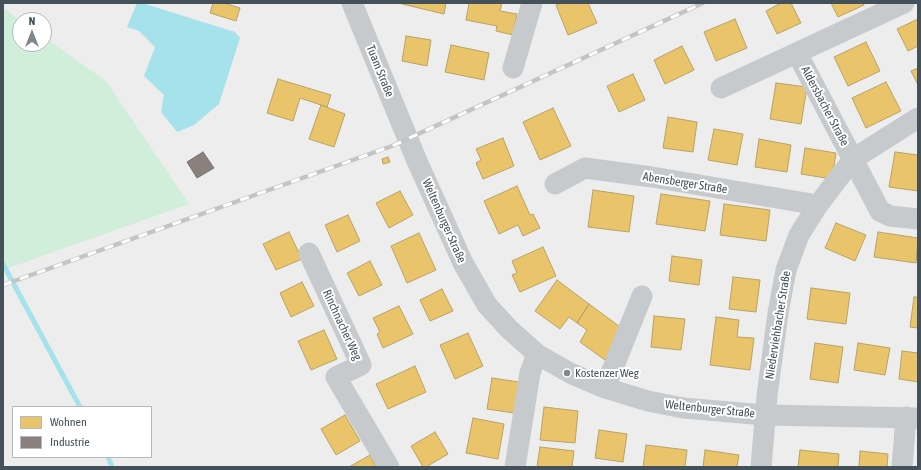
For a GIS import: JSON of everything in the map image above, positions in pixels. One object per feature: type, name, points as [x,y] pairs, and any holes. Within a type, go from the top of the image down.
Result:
[{"type":"street","name":"Tuam Straße","points":[[352,3],[408,139]]},
{"type":"street","points":[[512,68],[532,3]]},
{"type":"street","name":"Aldersbacher Straße","points":[[721,88],[904,3]]},
{"type":"street","name":"Aldersbacher Straße","points":[[797,53],[880,211],[890,216],[918,219]]},
{"type":"street","name":"Niederviehbacher Straße","points":[[762,467],[765,415],[778,313],[786,270],[799,235],[818,205],[854,159],[918,118]]},
{"type":"street","name":"Weltenburger Straße","points":[[408,139],[463,264],[487,305],[509,329],[537,354],[570,373],[605,388],[648,401],[683,408],[765,415],[912,418],[902,467]]},
{"type":"street","name":"Abensberger Straße","points":[[555,184],[585,168],[659,178],[818,205]]},
{"type":"street","name":"Rinchnacher Weg","points":[[309,253],[361,365],[336,377],[389,467]]},
{"type":"street","points":[[605,388],[642,296]]},
{"type":"street","points":[[515,467],[530,373],[537,354]]},
{"type":"green space","points":[[3,8],[12,14],[12,52],[52,52],[52,43],[106,81],[189,204],[3,270]]},
{"type":"water","points":[[137,3],[142,3],[235,32],[240,38],[219,104],[194,125],[177,132],[161,112],[164,95],[144,76],[155,47],[139,31],[127,27]]},
{"type":"building: Wohnen","points":[[213,3],[224,3],[240,8],[236,21],[210,13]]},
{"type":"building: Wohnen","points":[[398,3],[446,3],[444,14]]},
{"type":"building: Wohnen","points":[[469,3],[502,3],[500,11],[517,14],[513,35],[496,31],[497,26],[466,20]]},
{"type":"building: Wohnen","points":[[562,3],[588,3],[597,23],[568,35],[556,5]]},
{"type":"building: Wohnen","points":[[781,3],[791,3],[801,23],[777,34],[766,11]]},
{"type":"building: Wohnen","points":[[831,3],[863,3],[864,5],[838,17]]},
{"type":"building: Wohnen","points":[[735,19],[747,48],[716,61],[704,32]]},
{"type":"building: Wohnen","points":[[918,19],[918,46],[908,51],[897,29]]},
{"type":"building: Wohnen","points":[[406,36],[431,40],[427,66],[402,61]]},
{"type":"building: Wohnen","points":[[866,42],[880,71],[848,86],[834,57]]},
{"type":"building: Wohnen","points":[[451,45],[489,53],[484,80],[445,72]]},
{"type":"building: Wohnen","points":[[682,46],[694,70],[665,84],[654,60]]},
{"type":"building: Wohnen","points":[[918,68],[918,85],[911,71]]},
{"type":"building: Wohnen","points":[[633,74],[645,100],[619,112],[607,86]]},
{"type":"building: Wohnen","points":[[278,79],[331,95],[327,107],[300,98],[293,121],[267,113]]},
{"type":"building: Wohnen","points":[[886,82],[901,111],[866,128],[852,98]]},
{"type":"building: Wohnen","points":[[776,83],[807,87],[801,124],[770,119]]},
{"type":"building: Wohnen","points":[[321,105],[345,114],[334,147],[309,139]]},
{"type":"building: Wohnen","points":[[553,108],[571,146],[540,160],[523,122]]},
{"type":"building: Wohnen","points":[[668,117],[697,122],[693,152],[663,148]]},
{"type":"building: Wohnen","points":[[714,129],[743,134],[737,165],[708,160]]},
{"type":"building: Wohnen","points":[[503,138],[514,166],[483,179],[476,163],[481,160],[476,149]]},
{"type":"building: Wohnen","points":[[759,139],[791,145],[787,172],[755,167]]},
{"type":"building: Wohnen","points":[[805,148],[836,153],[832,179],[801,174]]},
{"type":"building: Wohnen","points":[[895,152],[918,155],[918,191],[889,187]]},
{"type":"building: Wohnen","points":[[388,157],[390,162],[383,164],[382,159]]},
{"type":"building: Wohnen","points":[[517,186],[530,215],[533,214],[540,228],[523,236],[518,225],[499,234],[484,201]]},
{"type":"building: Wohnen","points":[[593,190],[634,196],[629,232],[588,227]]},
{"type":"building: Wohnen","points":[[400,191],[413,215],[389,228],[376,203]]},
{"type":"building: Wohnen","points":[[661,194],[710,201],[705,231],[656,224]]},
{"type":"building: Wohnen","points":[[724,204],[770,210],[766,241],[720,235]]},
{"type":"building: Wohnen","points":[[348,215],[360,241],[337,252],[325,225]]},
{"type":"building: Wohnen","points":[[836,223],[866,235],[855,261],[825,248]]},
{"type":"building: Wohnen","points":[[289,232],[302,259],[276,270],[263,244]]},
{"type":"building: Wohnen","points":[[878,232],[918,238],[916,263],[874,257]]},
{"type":"building: Wohnen","points":[[419,233],[436,270],[407,283],[391,246]]},
{"type":"building: Wohnen","points":[[543,247],[556,276],[520,292],[512,275],[517,273],[512,261]]},
{"type":"building: Wohnen","points":[[672,256],[702,260],[699,285],[669,281]]},
{"type":"building: Wohnen","points":[[370,261],[382,285],[359,296],[347,273]]},
{"type":"building: Wohnen","points":[[733,277],[760,280],[756,312],[729,309]]},
{"type":"building: Wohnen","points":[[557,280],[589,304],[577,323],[569,317],[560,329],[535,311]]},
{"type":"building: Wohnen","points":[[302,282],[314,306],[291,317],[280,293]]},
{"type":"building: Wohnen","points":[[811,288],[850,293],[846,324],[807,319]]},
{"type":"building: Wohnen","points":[[442,289],[453,311],[430,321],[420,300]]},
{"type":"building: Wohnen","points":[[914,297],[918,297],[918,328],[910,327]]},
{"type":"building: Wohnen","points":[[589,304],[623,329],[605,360],[580,342],[587,330],[577,323]]},
{"type":"building: Wohnen","points":[[399,306],[413,334],[383,348],[377,334],[380,332],[373,318]]},
{"type":"building: Wohnen","points":[[654,316],[685,319],[681,350],[651,347]]},
{"type":"building: Wohnen","points":[[716,317],[739,320],[737,337],[754,338],[750,370],[710,365]]},
{"type":"building: Wohnen","points":[[324,330],[337,359],[311,370],[298,341]]},
{"type":"building: Wohnen","points":[[468,333],[483,366],[455,379],[440,345]]},
{"type":"building: Wohnen","points":[[815,343],[843,347],[838,383],[810,379]]},
{"type":"building: Wohnen","points":[[858,343],[890,348],[885,375],[854,370]]},
{"type":"building: Wohnen","points":[[902,351],[918,353],[918,382],[899,379]]},
{"type":"building: Wohnen","points":[[415,366],[426,392],[388,409],[376,384]]},
{"type":"building: Wohnen","points":[[492,378],[519,382],[514,413],[487,409]]},
{"type":"building: Wohnen","points":[[544,407],[578,411],[575,443],[540,440]]},
{"type":"building: Wohnen","points":[[345,415],[360,441],[336,455],[321,429]]},
{"type":"building: Wohnen","points":[[473,418],[504,424],[498,459],[466,453]]},
{"type":"building: Wohnen","points":[[599,430],[627,434],[623,462],[595,458]]},
{"type":"building: Wohnen","points":[[435,432],[448,454],[426,467],[423,467],[411,446]]},
{"type":"building: Wohnen","points":[[646,445],[687,450],[685,467],[643,467]]},
{"type":"building: Wohnen","points":[[540,447],[574,451],[572,467],[537,467]]},
{"type":"building: Wohnen","points":[[705,450],[739,455],[737,467],[703,467]]},
{"type":"building: Wohnen","points":[[800,450],[839,454],[838,467],[798,467]]},
{"type":"building: Wohnen","points":[[860,451],[888,454],[887,467],[859,467]]},
{"type":"building: Wohnen","points":[[370,455],[376,467],[349,467]]},
{"type":"building: Industrie","points":[[203,152],[214,168],[197,178],[187,162]]},
{"type":"waterway","points":[[3,264],[79,406]]},
{"type":"waterway","points":[[108,458],[112,467]]},
{"type":"railway","points":[[3,285],[392,146],[703,3]]},
{"type":"place","name":"Kostenzer Weg","points":[[567,373]]}]
